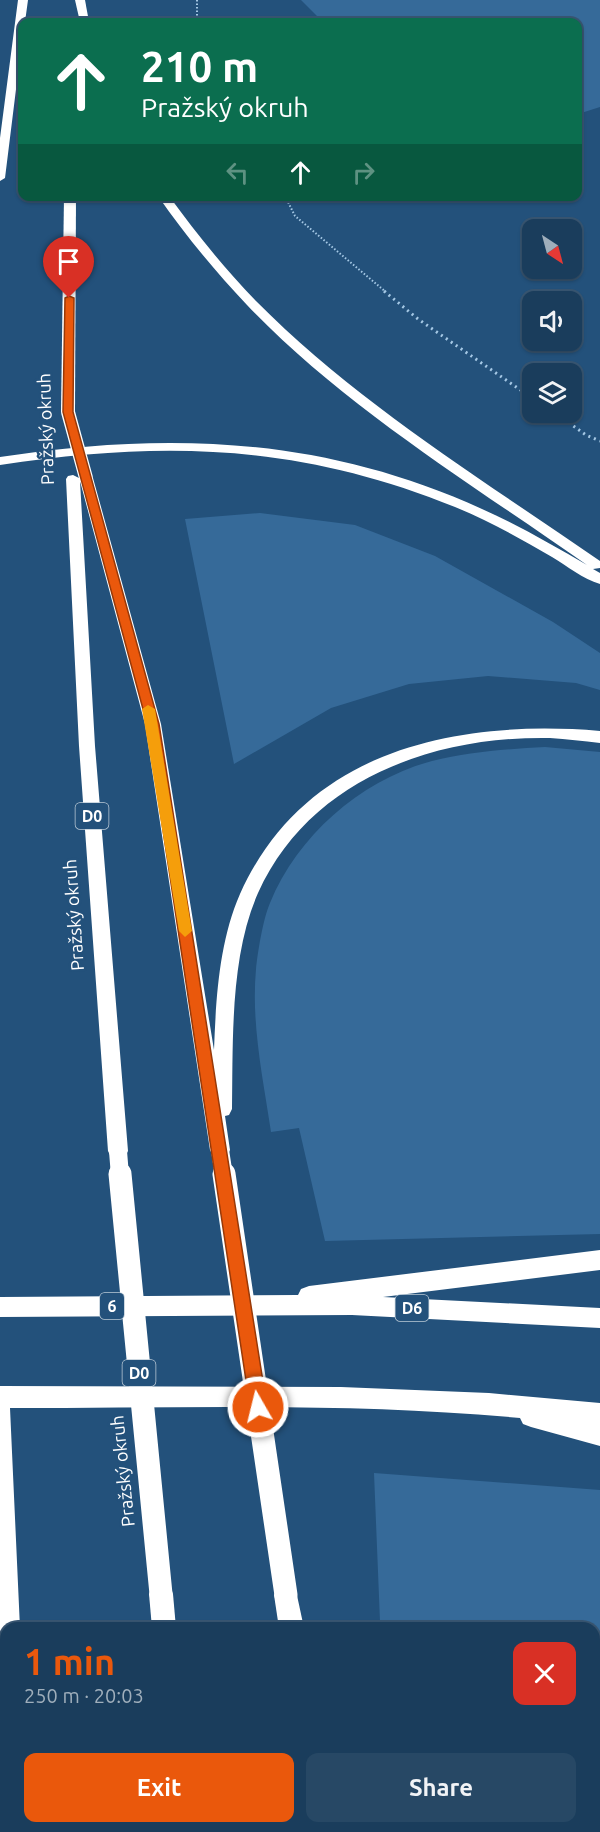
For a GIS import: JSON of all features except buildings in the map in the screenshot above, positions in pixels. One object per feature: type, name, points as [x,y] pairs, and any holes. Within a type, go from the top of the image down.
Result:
[{"type":"highway","points":[[21,18],[23,0]]},
{"type":"highway","points":[[78,18],[79,0]]},
{"type":"highway","points":[[79,0],[84,18]]},
{"type":"highway","points":[[0,178],[18,40]]},
{"type":"highway","points":[[0,135],[8,121]]},
{"type":"highway","name":"Pražský okruh","points":[[70,201],[68,412],[79,478],[87,746],[118,1151],[163,1622]]},
{"type":"highway","points":[[167,201],[189,232],[238,290],[295,343],[396,422],[600,568]]},
{"type":"highway","points":[[0,461],[36,454],[146,444],[253,448],[292,454],[402,483],[461,504],[523,534],[600,579]]},
{"type":"highway","points":[[79,478],[153,724],[291,1622]]},
{"type":"highway","points":[[220,1150],[231,964],[240,922],[249,893],[261,868],[291,828],[311,808],[354,777],[380,764],[418,750],[468,737],[502,733],[560,732],[600,737]]},
{"type":"highway","points":[[224,1306],[600,1260]]},
{"type":"highway","name":"D6","points":[[224,1306],[352,1305],[600,1318]]},
{"type":"highway","name":"6","points":[[0,1307],[224,1306]]},
{"type":"highway","points":[[0,1398],[341,1398],[489,1404],[600,1414]]},
{"type":"highway","points":[[489,1404],[600,1435]]},
{"type":"highway","points":[[0,1412],[8,1622]]},
{"type":"path","points":[[197,0],[197,18]]},
{"type":"path","points":[[288,201],[295,216],[418,320],[522,391]]},
{"type":"path","points":[[569,423],[586,435],[600,441]]},
{"type":"shaded area","points":[[301,0],[600,0],[600,107],[582,113],[582,18],[319,18]]},
{"type":"shaded area","points":[[260,513],[355,525],[435,556],[553,622],[600,653],[600,690],[576,683],[488,676],[409,684],[331,708],[234,764],[185,519]]},
{"type":"shaded area","points":[[545,747],[600,752],[600,1234],[325,1241],[299,1128],[271,1132],[255,1010],[259,944],[270,903],[282,878],[315,833],[357,796],[381,782],[406,770],[446,758],[488,751]]},
{"type":"shaded area","points":[[374,1473],[600,1490],[600,1622],[378,1622],[380,1621]]},
{"type":"slow traffic","points":[[148,709],[153,724],[185,931]]},
{"type":"route","points":[[69,298],[68,412],[153,724],[258,1407]]}]
